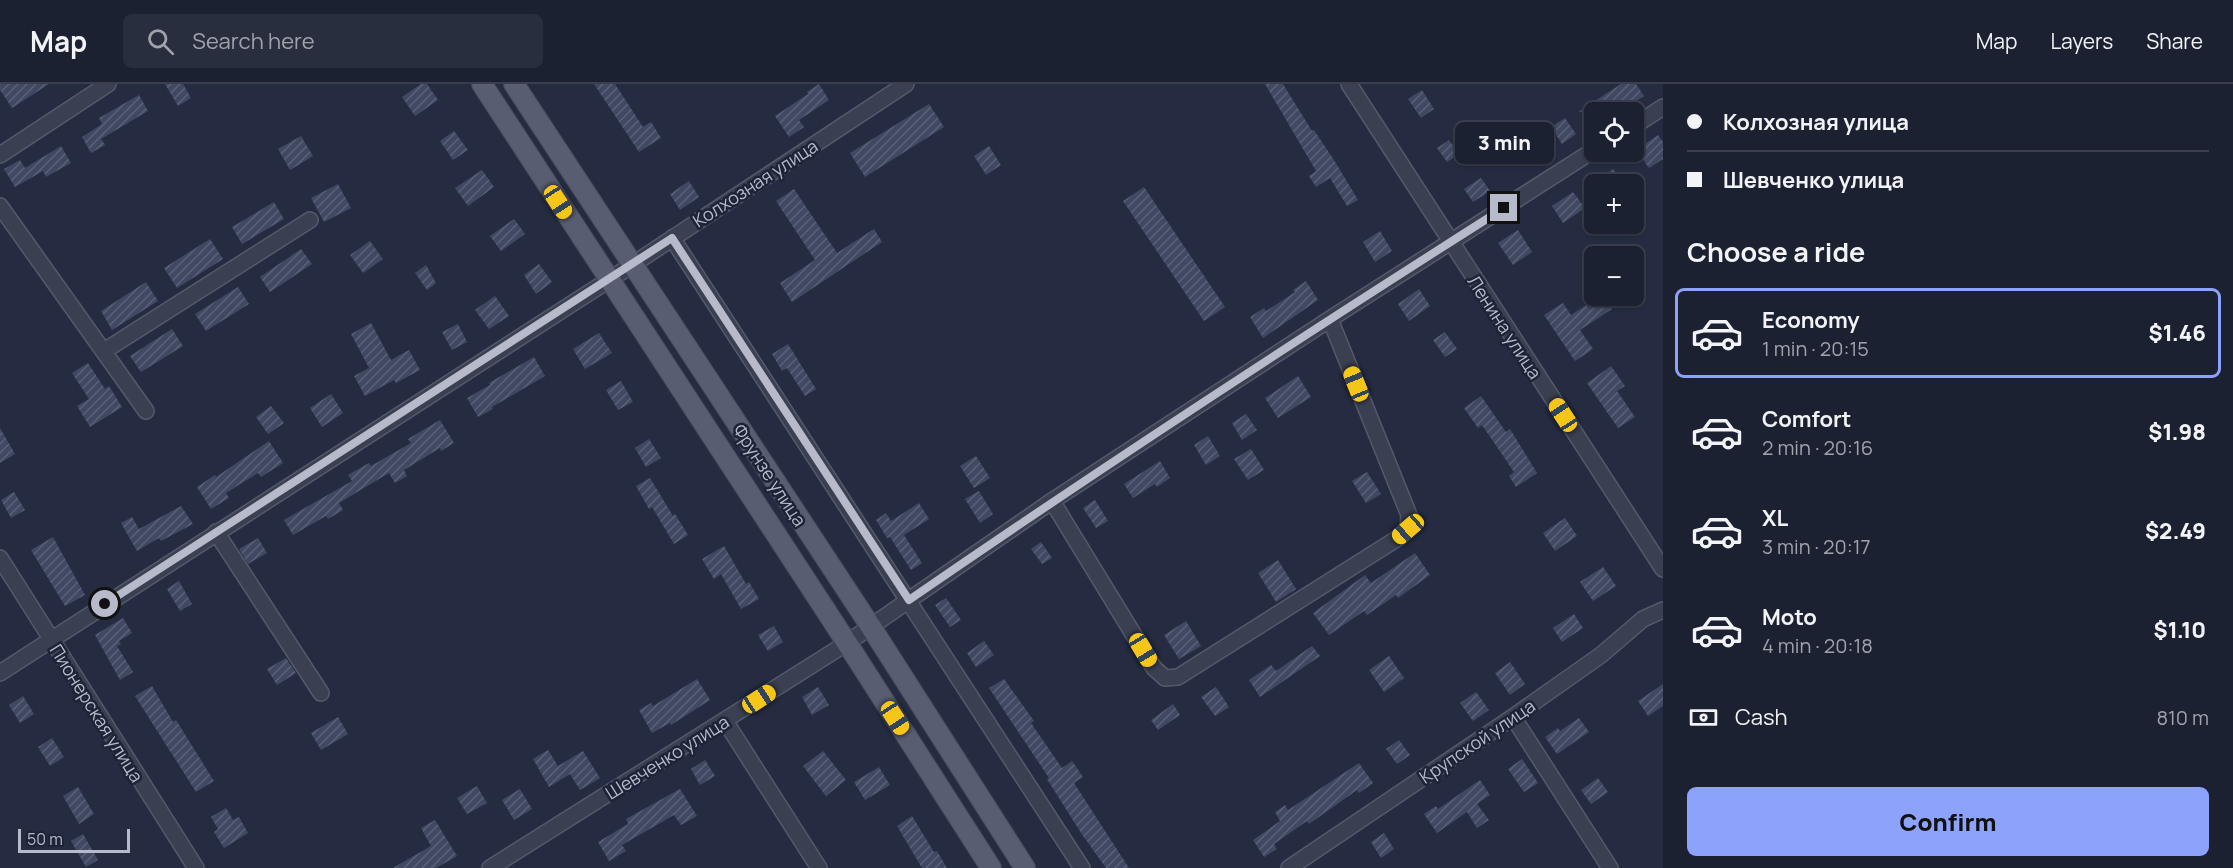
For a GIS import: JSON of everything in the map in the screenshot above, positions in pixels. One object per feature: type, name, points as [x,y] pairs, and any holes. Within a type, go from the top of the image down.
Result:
[{"type":"main road","name":"Фрунзе улица","points":[[482,84],[847,643],[990,868]]},
{"type":"main road","name":"Фрунзе улица","points":[[514,84],[871,627],[1025,868]]},
{"type":"street","points":[[0,155],[108,84]]},
{"type":"street","name":"Колхозная улица","points":[[0,673],[609,280],[906,84]]},
{"type":"street","name":"Ленина улица","points":[[1349,84],[1663,569]]},
{"type":"street","points":[[1644,119],[1663,107]]},
{"type":"street","name":"Шевченко улица","points":[[490,868],[847,643],[1052,501],[1329,319],[1584,156]]},
{"type":"street","points":[[0,206],[146,411]]},
{"type":"street","points":[[104,351],[310,220]]},
{"type":"street","points":[[672,238],[1082,868]]},
{"type":"street","points":[[1052,501],[1154,668],[1165,678],[1178,677],[1398,538],[1408,529],[1409,516],[1329,319]]},
{"type":"street","points":[[216,532],[321,693]]},
{"type":"street","name":"Пионерская улица","points":[[0,558],[196,868]]},
{"type":"street","name":"Крупской улица","points":[[1289,868],[1513,717],[1601,655],[1643,619],[1663,610]]},
{"type":"street","points":[[1513,717],[1610,868]]},
{"type":"street","points":[[725,721],[819,868]]},
{"type":"building","points":[[0,84],[49,84],[12,108],[0,90]]},
{"type":"building","points":[[165,84],[183,84],[191,98],[178,106]]},
{"type":"building","points":[[421,84],[427,84],[438,100],[415,116],[402,97]]},
{"type":"building","points":[[594,84],[615,84],[643,127],[651,122],[661,138],[639,152]]},
{"type":"building","points":[[819,84],[829,100],[799,120],[804,127],[789,137],[775,116]]},
{"type":"building","points":[[1265,84],[1283,84],[1358,200],[1347,206],[1330,178],[1316,187],[1309,176],[1316,171]]},
{"type":"building","points":[[1621,84],[1636,84],[1644,96],[1635,102],[1593,102]]},
{"type":"building","points":[[1422,90],[1434,109],[1421,118],[1408,99]]},
{"type":"building","points":[[139,95],[148,111],[101,139],[105,145],[91,153],[82,137],[102,124],[99,118]]},
{"type":"building","points":[[929,104],[944,127],[865,177],[850,153]]},
{"type":"building","points":[[1565,118],[1576,134],[1562,144],[1551,127]]},
{"type":"building","points":[[454,131],[468,150],[453,160],[440,141]]},
{"type":"building","points":[[1658,135],[1663,142],[1663,159],[1649,168],[1644,161],[1644,145]]},
{"type":"building","points":[[301,136],[313,156],[290,170],[278,149]]},
{"type":"building","points":[[1449,140],[1459,154],[1447,162],[1437,148]]},
{"type":"building","points":[[61,146],[71,163],[46,177],[43,171],[15,187],[4,169],[20,160],[25,168]]},
{"type":"building","points":[[989,146],[1001,165],[986,175],[974,156]]},
{"type":"building","points":[[1613,169],[1616,174],[1606,174]]},
{"type":"building","points":[[482,170],[494,187],[468,206],[455,188]]},
{"type":"building","points":[[1481,178],[1490,191],[1473,202],[1464,189]]},
{"type":"building","points":[[689,181],[699,197],[680,210],[670,194]]},
{"type":"building","points":[[338,184],[351,208],[324,222],[311,198]]},
{"type":"building","points":[[1144,187],[1225,307],[1204,321],[1123,201]]},
{"type":"building","points":[[794,189],[837,253],[874,229],[882,242],[792,302],[780,283],[815,260],[776,201]]},
{"type":"building","points":[[1573,192],[1584,209],[1563,223],[1552,206]]},
{"type":"building","points":[[274,202],[284,219],[242,244],[232,227]]},
{"type":"building","points":[[514,219],[525,234],[501,251],[490,236]]},
{"type":"building","points":[[1518,230],[1532,252],[1513,265],[1498,243]]},
{"type":"building","points":[[1380,231],[1392,251],[1375,262],[1363,242]]},
{"type":"building","points":[[210,239],[223,259],[177,288],[164,268]]},
{"type":"building","points":[[370,241],[383,259],[363,273],[350,255]]},
{"type":"building","points":[[301,249],[312,264],[270,292],[260,277]]},
{"type":"building","points":[[539,264],[552,282],[536,294],[524,275]]},
{"type":"building","points":[[426,265],[436,283],[427,290],[415,273]]},
{"type":"building","points":[[1306,281],[1318,300],[1263,338],[1250,317],[1264,308],[1266,311],[1295,292],[1293,290]]},
{"type":"building","points":[[146,282],[158,301],[112,330],[101,311]]},
{"type":"building","points":[[238,287],[249,304],[206,331],[195,314]]},
{"type":"building","points":[[1419,289],[1430,306],[1409,321],[1398,304]]},
{"type":"building","points":[[495,296],[509,316],[489,329],[475,310]]},
{"type":"building","points":[[1563,303],[1571,315],[1585,306],[1609,306],[1612,309],[1580,330],[1593,349],[1575,361],[1544,315]]},
{"type":"building","points":[[371,323],[391,360],[409,350],[420,370],[396,383],[394,380],[365,396],[354,376],[369,368],[351,334]]},
{"type":"building","points":[[458,324],[467,342],[452,350],[442,332]]},
{"type":"building","points":[[172,329],[183,346],[141,372],[130,356]]},
{"type":"building","points":[[1445,332],[1457,349],[1445,357],[1433,340]]},
{"type":"building","points":[[599,333],[612,353],[585,369],[573,349]]},
{"type":"building","points":[[788,344],[816,389],[805,396],[787,368],[782,371],[772,354]]},
{"type":"building","points":[[534,357],[545,376],[478,417],[467,398]]},
{"type":"building","points":[[88,363],[105,389],[109,386],[122,407],[90,427],[77,406],[89,399],[72,373]]},
{"type":"building","points":[[1611,366],[1625,386],[1617,391],[1635,417],[1618,428],[1587,383]]},
{"type":"building","points":[[1298,376],[1311,397],[1278,418],[1265,398]]},
{"type":"building","points":[[621,381],[633,402],[618,410],[606,390]]},
{"type":"building","points":[[331,394],[343,413],[322,427],[310,408]]},
{"type":"building","points":[[1481,396],[1506,432],[1510,429],[1537,473],[1516,487],[1509,476],[1514,472],[1482,425],[1478,428],[1464,408]]},
{"type":"building","points":[[271,406],[284,423],[268,434],[256,417]]},
{"type":"building","points":[[1246,414],[1257,430],[1242,440],[1232,423]]},
{"type":"building","points":[[440,420],[454,443],[441,451],[440,448],[404,470],[407,476],[395,483],[389,473],[339,503],[343,510],[328,519],[326,516],[293,535],[284,520],[352,481],[348,475],[369,463],[371,466],[411,443],[408,439]]},
{"type":"building","points":[[0,428],[15,454],[0,463]]},
{"type":"building","points":[[1208,436],[1220,456],[1206,465],[1194,445]]},
{"type":"building","points":[[649,439],[661,458],[646,467],[635,448]]},
{"type":"building","points":[[269,441],[283,463],[261,477],[258,473],[226,493],[229,498],[211,509],[197,487],[215,475],[216,477]]},
{"type":"building","points":[[1251,449],[1264,470],[1248,480],[1234,459]]},
{"type":"building","points":[[976,456],[990,478],[974,488],[960,466]]},
{"type":"building","points":[[1160,461],[1170,478],[1157,487],[1155,484],[1133,498],[1124,484]]},
{"type":"building","points":[[1367,472],[1381,494],[1366,503],[1352,481]]},
{"type":"building","points":[[650,478],[673,516],[675,514],[688,535],[674,544],[652,507],[649,509],[636,486]]},
{"type":"building","points":[[979,491],[993,514],[980,523],[965,499]]},
{"type":"building","points":[[14,492],[25,510],[11,518],[1,500]]},
{"type":"building","points":[[1095,500],[1108,521],[1096,528],[1083,508]]},
{"type":"building","points":[[919,503],[929,519],[904,535],[922,563],[911,570],[876,520],[886,513],[891,521]]},
{"type":"building","points":[[181,506],[193,524],[161,541],[159,538],[137,551],[121,523],[132,517],[139,529]]},
{"type":"building","points":[[1565,518],[1577,536],[1555,551],[1543,533]]},
{"type":"building","points":[[53,537],[85,595],[65,606],[31,550]]},
{"type":"building","points":[[258,538],[267,553],[248,564],[239,549]]},
{"type":"building","points":[[1041,542],[1052,558],[1042,564],[1031,549]]},
{"type":"building","points":[[724,546],[746,584],[749,582],[759,599],[741,609],[721,574],[714,579],[702,559]]},
{"type":"building","points":[[1415,553],[1430,575],[1398,598],[1396,595],[1367,615],[1364,611],[1329,635],[1313,613],[1365,575],[1371,583]]},
{"type":"building","points":[[1278,560],[1296,589],[1276,602],[1258,573]]},
{"type":"building","points":[[1603,567],[1616,586],[1593,601],[1580,582]]},
{"type":"building","points":[[179,581],[192,604],[180,611],[167,589]]},
{"type":"building","points":[[946,598],[961,620],[950,627],[935,605]]},
{"type":"building","points":[[1574,614],[1583,628],[1562,642],[1553,628]]},
{"type":"building","points":[[123,618],[132,633],[119,641],[121,644],[117,646],[133,672],[120,680],[95,635]]},
{"type":"building","points":[[1186,621],[1201,646],[1179,659],[1164,635]]},
{"type":"building","points":[[774,626],[783,642],[768,651],[758,635]]},
{"type":"building","points":[[984,641],[994,655],[976,667],[967,653]]},
{"type":"building","points":[[1312,646],[1320,656],[1260,697],[1249,680],[1271,665],[1276,671]]},
{"type":"building","points":[[1389,656],[1404,678],[1384,692],[1369,670]]},
{"type":"building","points":[[286,658],[296,673],[277,685],[267,669]]},
{"type":"building","points":[[1510,662],[1525,684],[1510,695],[1495,673]]},
{"type":"building","points":[[697,679],[710,700],[671,725],[670,723],[652,733],[639,710],[651,703],[653,706]]},
{"type":"building","points":[[1004,679],[1034,721],[1031,723],[1062,768],[1072,761],[1083,777],[1074,783],[1129,868],[1106,868],[1081,833],[1047,779],[1049,778],[989,688]]},
{"type":"building","points":[[1663,684],[1663,706],[1648,716],[1638,701]]},
{"type":"building","points":[[152,686],[173,722],[176,720],[214,781],[196,792],[135,696]]},
{"type":"building","points":[[818,687],[829,705],[812,715],[802,697]]},
{"type":"building","points":[[1216,687],[1229,707],[1215,716],[1201,697]]},
{"type":"building","points":[[1476,692],[1489,710],[1473,721],[1460,703]]},
{"type":"building","points":[[23,696],[34,714],[20,723],[9,705]]},
{"type":"building","points":[[1173,704],[1180,715],[1158,730],[1151,720]]},
{"type":"building","points":[[338,717],[348,734],[321,750],[311,733]]},
{"type":"building","points":[[1579,718],[1589,732],[1557,754],[1545,737],[1558,728],[1560,731]]},
{"type":"building","points":[[52,738],[64,757],[50,766],[38,747]]},
{"type":"building","points":[[1399,740],[1410,755],[1397,764],[1386,749]]},
{"type":"building","points":[[548,750],[558,766],[583,751],[600,778],[580,790],[570,774],[549,787],[533,759]]},
{"type":"building","points":[[823,751],[846,780],[826,796],[803,766]]},
{"type":"building","points":[[1522,759],[1538,783],[1524,792],[1508,769]]},
{"type":"building","points":[[705,760],[715,776],[700,785],[691,769]]},
{"type":"building","points":[[1359,763],[1373,783],[1359,793],[1357,790],[1309,824],[1307,821],[1274,844],[1277,849],[1264,857],[1253,840],[1280,821],[1275,812],[1285,805],[1288,810]]},
{"type":"building","points":[[879,767],[890,785],[865,800],[854,782]]},
{"type":"building","points":[[1598,778],[1608,792],[1591,804],[1581,790]]},
{"type":"building","points":[[1480,780],[1490,795],[1477,804],[1489,820],[1477,828],[1467,812],[1437,833],[1424,814],[1436,806],[1438,809]]},
{"type":"building","points":[[477,786],[487,803],[467,814],[457,798]]},
{"type":"building","points":[[78,787],[94,814],[79,824],[63,796]]},
{"type":"building","points":[[520,789],[532,809],[514,820],[502,800]]},
{"type":"building","points":[[680,789],[697,816],[681,825],[674,815],[622,845],[626,851],[609,861],[598,842],[628,824],[626,819]]},
{"type":"building","points":[[226,808],[233,820],[239,817],[248,833],[224,848],[214,832],[218,829],[211,817]]},
{"type":"building","points":[[912,816],[934,852],[937,851],[947,868],[922,868],[897,826]]},
{"type":"building","points":[[435,820],[457,856],[436,868],[393,868],[431,846],[421,828]]},
{"type":"building","points":[[1384,833],[1394,849],[1381,858],[1371,842]]},
{"type":"building","points":[[83,834],[98,860],[86,867],[71,841]]},
{"type":"route","points":[[105,604],[672,238],[909,600],[1052,501],[1329,319],[1504,208]]}]
